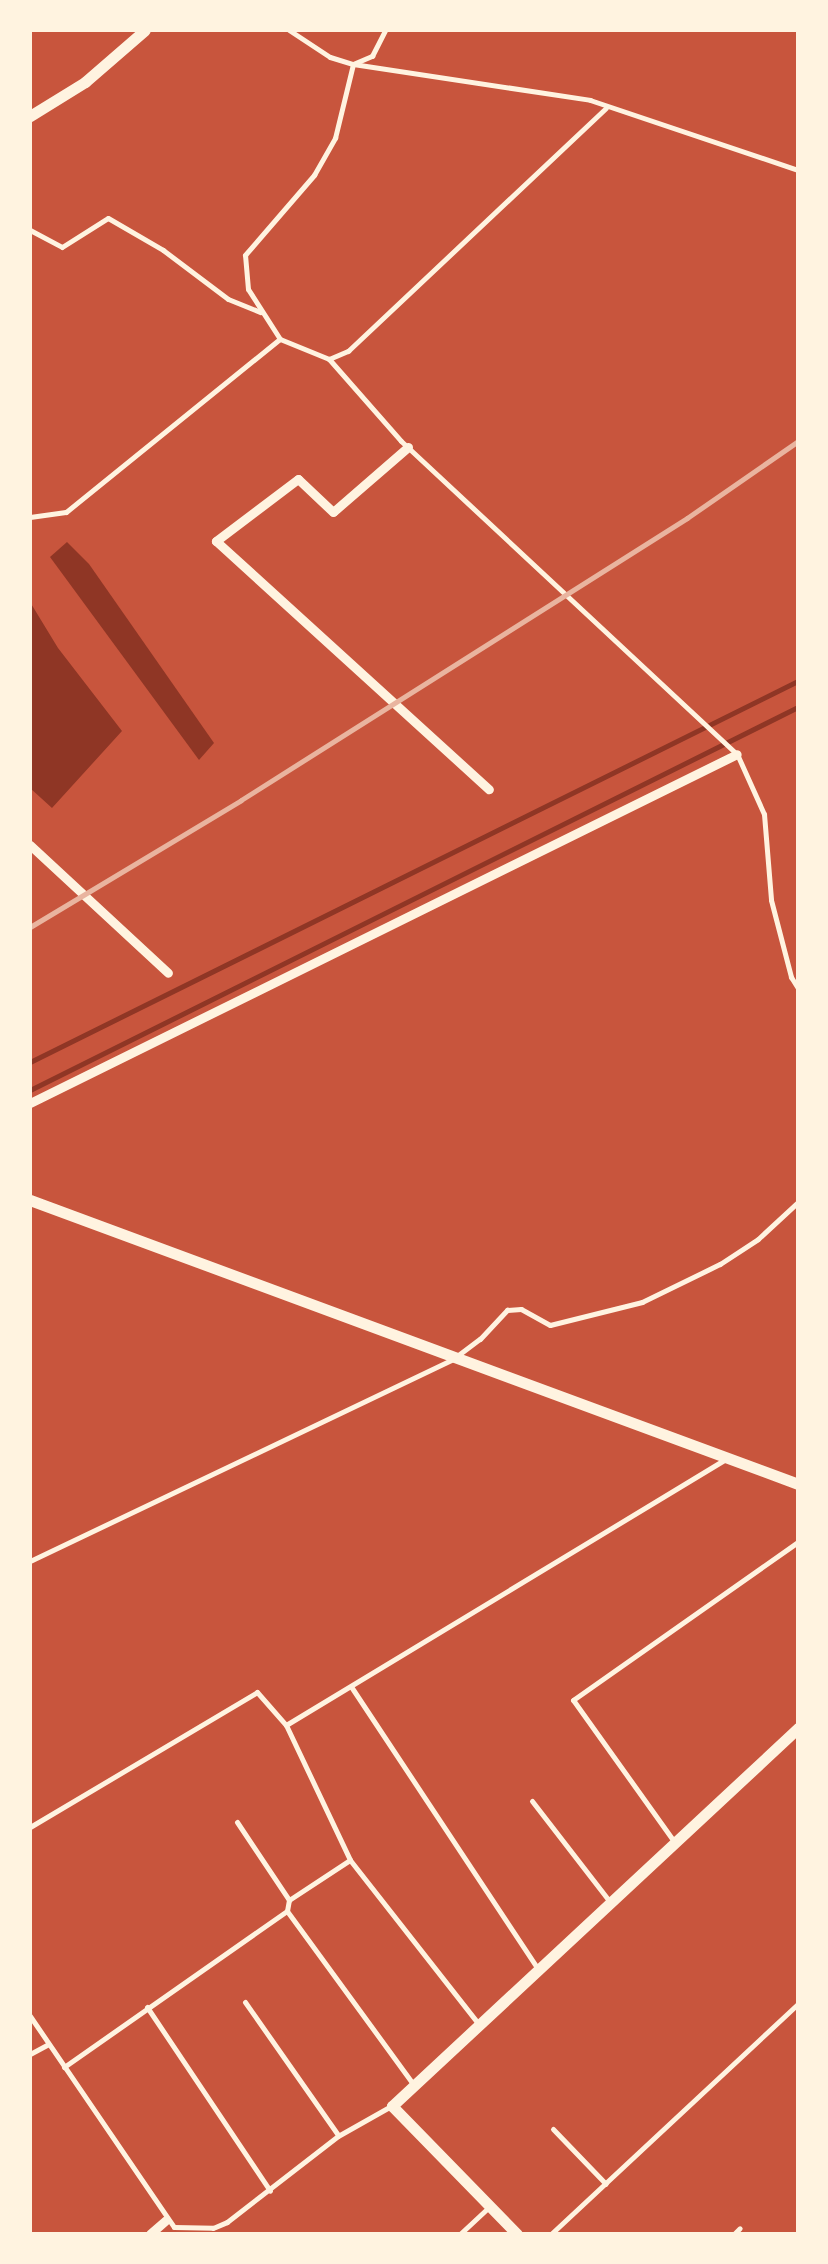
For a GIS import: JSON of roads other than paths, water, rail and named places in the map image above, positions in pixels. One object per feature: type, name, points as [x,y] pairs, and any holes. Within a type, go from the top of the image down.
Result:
[{"type":"street","points":[[30,116],[85,82],[145,30]]},
{"type":"street","points":[[408,447],[334,512],[298,478],[216,540],[489,789]]},
{"type":"street","points":[[30,1103],[734,751]]},
{"type":"street","points":[[30,845],[168,973]]},
{"type":"street","points":[[30,1200],[798,1484]]},
{"type":"street","points":[[516,2234],[392,2106],[798,1728]]},
{"type":"street","points":[[150,2234],[166,2220]]},
{"type":"lane","points":[[289,30],[330,57],[354,64],[590,100],[798,170]]},
{"type":"lane","points":[[354,64],[372,56],[386,30]]},
{"type":"lane","points":[[354,64],[335,138],[314,175],[245,255],[248,288],[280,338],[329,358],[408,447],[734,751],[764,814],[771,900],[798,988]]},
{"type":"lane","points":[[329,358],[348,351],[606,108]]},
{"type":"lane","points":[[30,230],[62,247],[108,218],[162,250],[228,299],[260,312]]},
{"type":"lane","points":[[30,517],[66,512],[280,338]]},
{"type":"lane","points":[[30,1561],[453,1359],[480,1339],[507,1310],[521,1309],[550,1325],[642,1302],[720,1264],[758,1239],[798,1202]]},
{"type":"lane","points":[[286,1725],[727,1458]]},
{"type":"lane","points":[[675,1843],[573,1700],[798,1542]]},
{"type":"lane","points":[[352,1688],[538,1969]]},
{"type":"lane","points":[[30,1826],[257,1692],[286,1725],[350,1860],[479,2024]]},
{"type":"lane","points":[[532,1802],[611,1903]]},
{"type":"lane","points":[[64,2067],[287,1911],[289,1900],[237,1822]]},
{"type":"lane","points":[[289,1900],[350,1860]]},
{"type":"lane","points":[[287,1911],[412,2084]]},
{"type":"lane","points":[[245,2002],[338,2136]]},
{"type":"lane","points":[[551,2234],[798,2004]]},
{"type":"lane","points":[[147,2007],[270,2191]]},
{"type":"lane","points":[[30,2016],[174,2228],[214,2228],[270,2191],[338,2136],[392,2106]]},
{"type":"lane","points":[[30,2054],[47,2045]]},
{"type":"lane","points":[[554,2129],[606,2184]]},
{"type":"lane","points":[[460,2234],[490,2208]]},
{"type":"lane","points":[[734,2234],[740,2228]]},
{"type":"waterway","points":[[30,1062],[798,681]]},
{"type":"waterway","points":[[30,1090],[798,707]]},
{"type":"railway","points":[[30,927],[241,800],[687,518],[798,441]]}]
